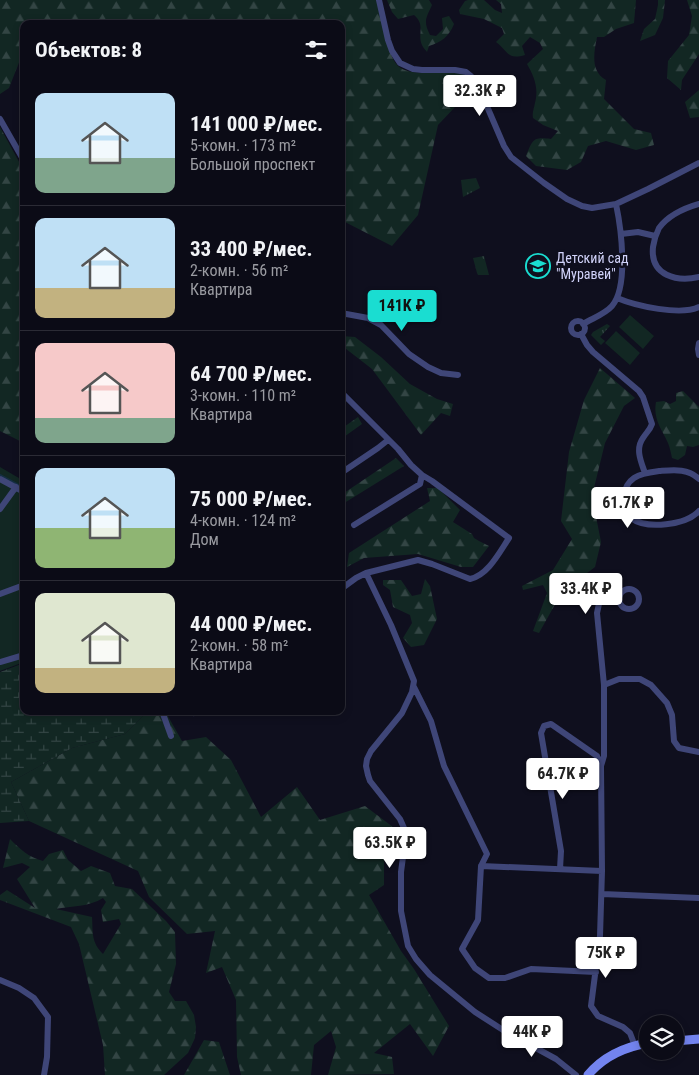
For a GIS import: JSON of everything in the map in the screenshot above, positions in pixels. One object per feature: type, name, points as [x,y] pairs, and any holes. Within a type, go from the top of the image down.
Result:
[{"type":"street","points":[[379,0],[388,40],[400,63],[414,69],[455,70],[466,72],[471,76],[480,90],[504,146],[514,160],[567,199],[582,206],[592,208],[616,204],[699,163]]},
{"type":"street","points":[[0,118],[20,154]]},
{"type":"street","points":[[584,324],[608,310],[614,305],[617,298],[622,265],[621,234],[616,204]]},
{"type":"street","points":[[699,204],[670,218],[655,236],[653,250],[653,258],[656,265],[666,275],[682,279],[699,277]]},
{"type":"street","points":[[621,234],[638,232],[655,236]]},
{"type":"street","points":[[617,298],[630,303],[671,311],[689,311],[699,308]]},
{"type":"street","points":[[345,314],[368,318],[381,326],[410,354],[428,367],[441,373],[458,375]]},
{"type":"street","points":[[581,334],[575,334],[571,331],[572,323],[576,321],[584,324]]},
{"type":"street","points":[[581,334],[584,331],[584,324]]},
{"type":"street","points":[[581,334],[593,352],[635,386],[643,397],[652,424],[643,437],[639,448],[645,473]]},
{"type":"street","points":[[699,343],[699,355]]},
{"type":"street","points":[[345,395],[422,475],[509,538],[489,567],[475,578],[470,579],[418,560],[366,573],[345,586]]},
{"type":"street","points":[[345,469],[388,440]]},
{"type":"street","points":[[699,479],[691,472],[678,470],[645,473],[629,482],[624,493],[624,504],[627,514],[635,521],[649,524],[670,524],[692,517],[699,511]]},
{"type":"street","points":[[354,525],[420,484],[422,475]]},
{"type":"street","points":[[0,479],[20,490]]},
{"type":"street","points":[[0,509],[16,488]]},
{"type":"street","points":[[366,573],[392,625],[414,681],[414,687],[402,713],[370,751],[366,766],[370,781],[400,819],[404,828],[405,842],[400,889],[401,911],[408,946],[430,975],[475,1012],[503,1030],[556,1059],[576,1075]]},
{"type":"street","points":[[0,594],[20,586]]},
{"type":"street","points":[[620,595],[618,592],[602,590],[597,612],[604,685],[602,894],[600,936],[591,1006],[598,1016],[623,1027],[630,1033],[635,1046]]},
{"type":"street","points":[[0,662],[20,656]]},
{"type":"street","points":[[604,685],[619,679],[640,679],[651,685],[667,703],[672,715],[674,741],[679,748],[699,752]]},
{"type":"street","points":[[414,687],[430,721],[444,766],[487,854],[482,866],[478,920],[462,949],[475,968],[489,978],[505,978],[531,969],[596,972]]},
{"type":"street","points":[[163,715],[171,736]]},
{"type":"street","points":[[560,869],[561,851],[541,733],[544,726],[551,724],[597,756],[602,766]]},
{"type":"street","points":[[482,866],[602,871]]},
{"type":"street","points":[[602,894],[699,898]]},
{"type":"street","points":[[0,980],[19,988],[34,998],[48,1017],[47,1057],[44,1075]]},
{"type":"street","points":[[684,1040],[699,1039]]},
{"type":"street","points":[[588,1075],[604,1059],[617,1052],[639,1045]]},
{"type":"green space","points":[[0,0],[378,0],[388,45],[398,66],[405,70],[423,73],[459,72],[465,75],[474,87],[438,125],[418,215],[392,246],[345,222],[345,20],[20,20],[20,60],[9,88],[0,94]]},
{"type":"green space","points":[[387,0],[429,0],[432,5],[426,23],[430,35],[436,36],[443,29],[442,18],[449,16],[454,24],[452,29],[441,41],[429,46],[427,52],[422,46],[420,22],[418,19],[414,15],[398,19],[392,12]]},
{"type":"green space","points":[[484,0],[495,10],[502,13],[501,4],[496,0],[636,0],[634,23],[616,29],[604,37],[597,37],[594,61],[597,72],[606,80],[604,99],[634,129],[651,133],[654,145],[636,150],[606,141],[588,146],[581,162],[567,170],[536,166],[526,156],[532,143],[540,138],[551,139],[558,131],[543,125],[533,118],[536,87],[527,64],[543,49],[540,43],[530,37],[522,46],[525,55],[511,56],[496,42],[504,34],[502,28],[484,19],[460,14],[459,10],[465,1]]},
{"type":"green space","points":[[658,0],[665,0],[663,18],[655,35],[640,41],[644,29],[655,19]]},
{"type":"green space","points":[[687,0],[699,0],[699,54],[682,80],[681,90],[667,78],[668,61],[689,35],[692,16]]},
{"type":"green space","points":[[699,90],[699,117],[690,118],[685,102]]},
{"type":"green space","points":[[0,127],[20,164],[20,441],[0,431]]},
{"type":"green space","points":[[476,178],[480,188],[463,197],[461,180]]},
{"type":"green space","points":[[484,256],[489,275],[478,275],[473,258]]},
{"type":"green space","points":[[630,315],[654,336],[643,349],[619,327]]},
{"type":"green space","points":[[607,324],[610,326],[600,337],[605,341],[601,345],[591,335]]},
{"type":"green space","points":[[616,331],[640,353],[630,365],[605,343]]},
{"type":"green space","points":[[345,336],[355,337],[381,357],[410,384],[437,399],[453,404],[450,416],[441,413],[421,435],[372,369],[345,348]]},
{"type":"green space","points":[[600,368],[635,398],[624,406],[605,443],[592,496],[601,542],[595,567],[562,592],[539,633],[533,631],[547,593],[543,585],[523,590],[522,586],[553,570],[572,539],[561,521],[569,452],[584,400]]},
{"type":"green space","points":[[683,391],[699,407],[699,445],[687,446],[685,455],[678,460],[672,458],[668,443],[660,428],[655,408],[656,402],[664,401],[670,404],[676,401],[676,393]]},
{"type":"green space","points":[[358,417],[362,424],[345,436],[345,426]]},
{"type":"green space","points":[[396,458],[404,466],[345,503],[345,492]]},
{"type":"green space","points":[[0,467],[20,479],[20,664],[0,671]]},
{"type":"green space","points":[[427,488],[438,488],[460,510],[453,522],[472,534],[474,538],[489,546],[473,567],[461,567],[418,554],[364,558],[347,567],[349,553],[430,501]]},
{"type":"green space","points":[[425,579],[430,586],[437,619],[424,645],[411,647],[403,638],[412,623],[410,615],[393,607],[390,590],[383,585],[383,580],[401,580],[412,596],[421,594]]},
{"type":"green space","points":[[20,664],[20,715],[144,715],[125,734],[72,748],[11,782],[29,821],[0,823],[0,672]]},
{"type":"green space","points":[[144,715],[167,715],[182,741],[206,737],[231,760],[261,817],[297,787],[320,820],[365,806],[397,830],[394,856],[384,856],[384,885],[369,895],[401,951],[449,1026],[433,1056],[410,1024],[374,1053],[392,1057],[394,1074],[328,1075],[336,1047],[331,1031],[314,1045],[311,1075],[241,1075],[237,1057],[236,1000],[222,967],[206,973],[215,931],[187,934],[149,897],[138,871],[29,821],[11,782],[72,748],[125,734]]},
{"type":"green space","points":[[10,839],[29,855],[43,861],[49,854],[63,850],[68,860],[81,871],[91,866],[110,873],[115,886],[132,889],[175,932],[176,964],[169,992],[175,1001],[186,1001],[194,1015],[196,1027],[195,1038],[188,1053],[164,1075],[105,1075],[103,1045],[79,944],[71,927],[0,900],[0,895],[7,890],[35,908],[17,879],[30,867],[22,863],[3,868]],"holes":[[[103,898],[106,902],[101,910],[103,922],[119,919],[121,924],[103,954],[96,945],[92,917],[56,909],[86,905]]]},
{"type":"green space","points":[[204,1040],[219,1042],[230,1075],[184,1075]]},
{"type":"waterway","points":[[0,475],[20,486]]},
{"type":"place","name":"Детский сад \"Муравей\"","points":[[538,266]]}]
